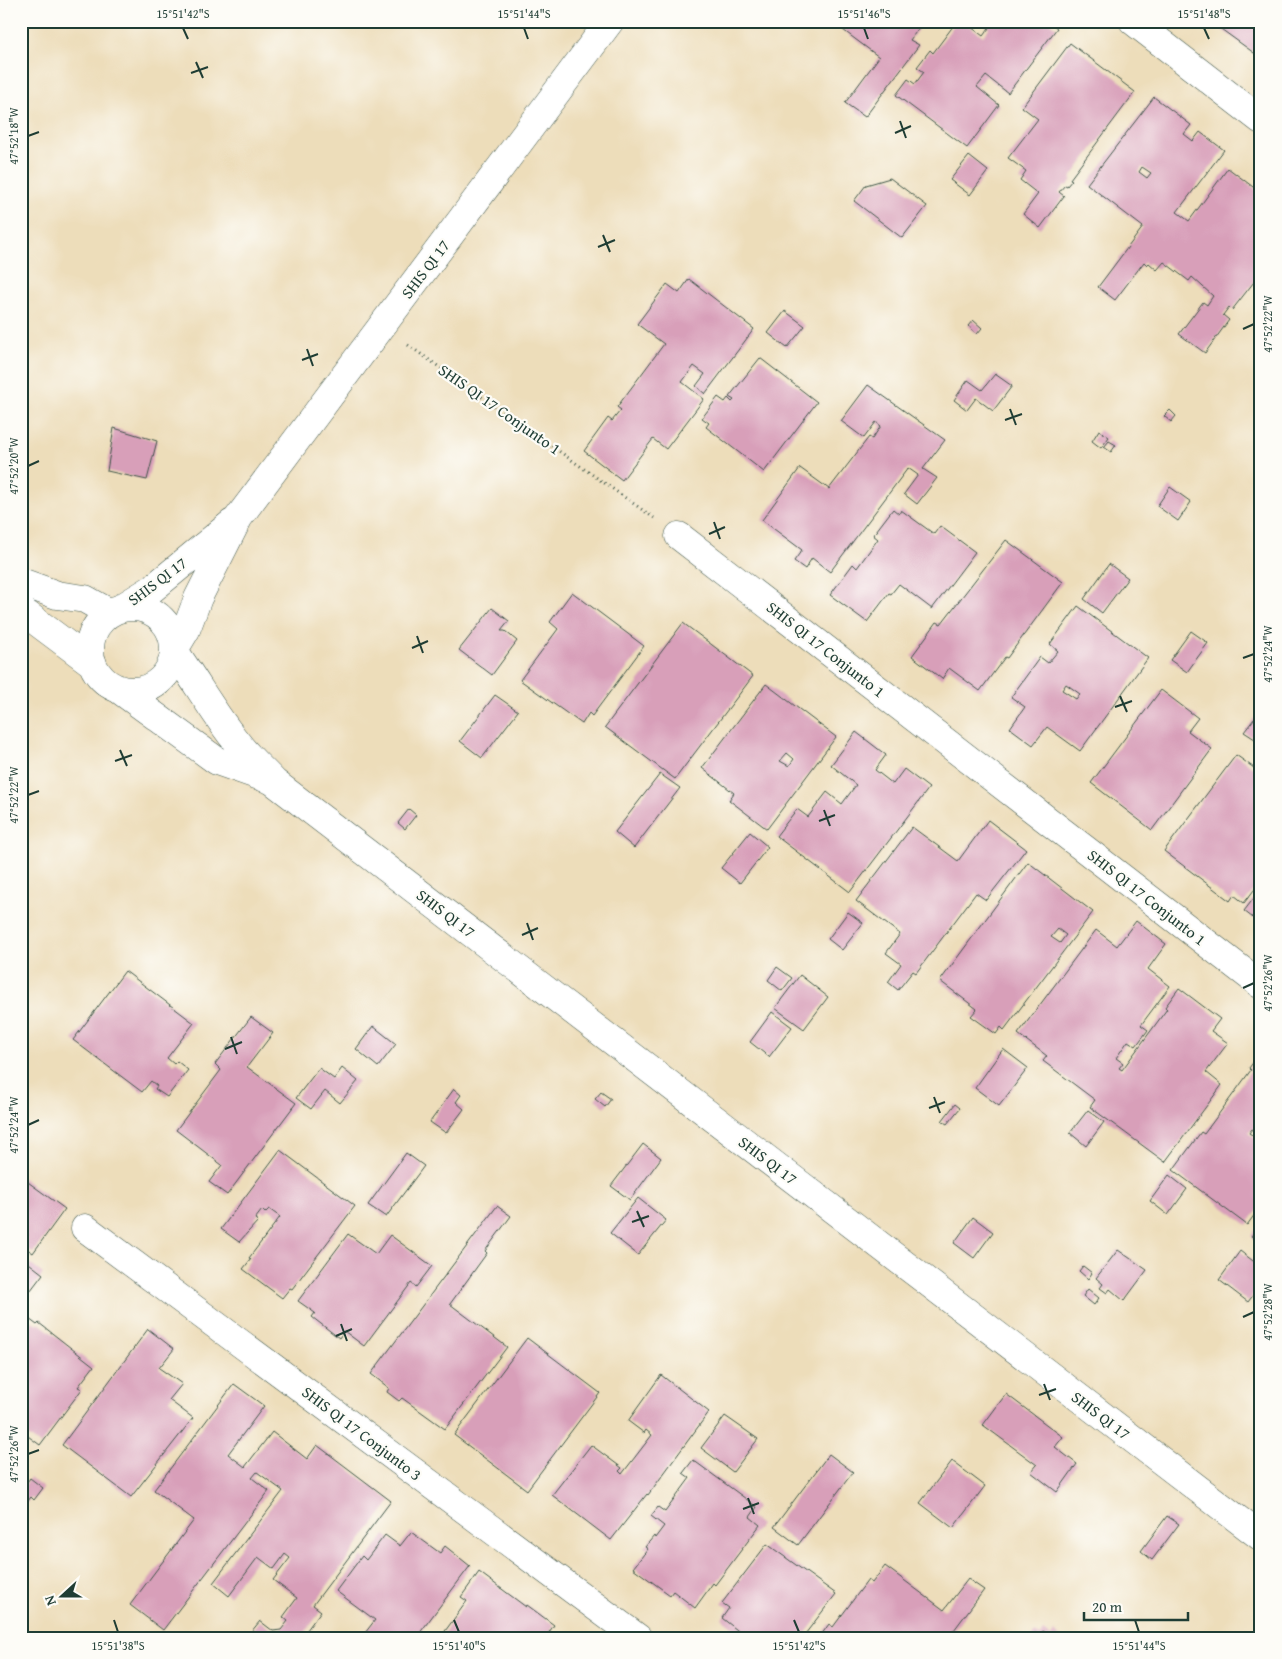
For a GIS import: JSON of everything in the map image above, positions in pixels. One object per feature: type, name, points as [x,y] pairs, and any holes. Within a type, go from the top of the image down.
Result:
[{"type":"street","name":"SHIS QI 17","points":[[610,21],[239,517],[198,598],[186,630],[174,651],[196,681],[212,709],[240,747],[274,782],[1261,1537]]},
{"type":"street","points":[[1133,21],[1261,120]]},
{"type":"street","name":"SHIS QI 17","points":[[21,582],[57,595],[85,599],[116,610],[152,589],[239,517]]},
{"type":"street","name":"SHIS QI 17 Conjunto 1","points":[[680,536],[1261,985]]},
{"type":"street","points":[[21,610],[93,664],[103,679],[117,688],[130,691],[143,690],[155,685],[165,676],[172,665],[174,651],[171,631],[159,616],[141,608],[116,610],[98,625],[91,641],[93,664]]},
{"type":"street","name":"SHIS QI 17","points":[[117,688],[217,761],[274,782]]},
{"type":"street","name":"SHIS QI 17 Conjunto 3","points":[[86,1228],[638,1638]]},
{"type":"path","name":"SHIS QI 17 Conjunto 1","points":[[382,326],[680,536]]},
{"type":"building","points":[[831,21],[924,21],[910,40],[919,45],[865,117],[845,103],[879,57]]},
{"type":"building","points":[[957,21],[963,21],[983,36],[989,28],[981,21],[1048,21],[1057,28],[1008,93],[986,76],[977,87],[999,105],[967,148],[896,95],[908,79],[915,84],[924,72],[917,67],[930,50],[933,53]]},
{"type":"building","points":[[1216,21],[1261,21],[1261,58],[1214,24]]},
{"type":"building","points":[[1070,43],[1135,92],[1070,179],[1072,180],[1059,192],[1064,196],[1040,228],[1023,214],[1038,194],[1020,180],[1026,171],[1008,158],[1038,119],[1022,107]]},
{"type":"building","points":[[1154,97],[1191,125],[1184,134],[1193,141],[1200,132],[1224,150],[1177,212],[1189,221],[1228,168],[1261,193],[1261,273],[1232,310],[1229,307],[1223,315],[1229,320],[1205,353],[1179,334],[1203,302],[1207,305],[1213,296],[1192,277],[1189,281],[1164,262],[1157,270],[1149,263],[1147,265],[1144,262],[1115,300],[1098,287],[1143,227],[1087,184]],"holes":[[[1142,167],[1151,173],[1147,178],[1139,172]]]},
{"type":"building","points":[[969,156],[988,171],[970,195],[950,180]]},
{"type":"building","points":[[890,178],[927,206],[902,238],[854,201],[866,185]]},
{"type":"building","points":[[689,279],[754,329],[705,394],[696,386],[705,374],[694,366],[682,382],[704,399],[666,449],[653,439],[622,480],[584,451],[608,418],[612,421],[621,410],[617,407],[664,344],[637,324],[667,284],[679,293]]},
{"type":"building","points":[[785,311],[805,326],[787,348],[768,333]]},
{"type":"building","points":[[973,320],[982,328],[977,334],[968,326]]},
{"type":"building","points":[[760,358],[817,402],[764,472],[706,427],[709,423],[702,418],[718,397],[725,402],[728,398],[732,402],[734,400],[729,397]]},
{"type":"building","points":[[995,374],[1012,386],[993,411],[976,398],[967,410],[954,400],[968,380],[982,390]]},
{"type":"building","points":[[868,385],[945,440],[923,469],[937,478],[917,504],[904,494],[918,475],[908,468],[830,572],[812,558],[805,569],[794,561],[802,550],[762,520],[800,468],[829,489],[869,437],[872,439],[881,426],[876,422],[864,438],[841,421]]},
{"type":"building","points":[[1170,410],[1176,416],[1171,422],[1164,416]]},
{"type":"building","points":[[114,428],[157,441],[147,480],[107,471]]},
{"type":"building","points":[[1099,430],[1109,437],[1101,448],[1092,441]]},
{"type":"building","points":[[1109,441],[1116,445],[1111,452],[1104,447]]},
{"type":"building","points":[[1170,487],[1191,502],[1178,521],[1157,506]]},
{"type":"building","points":[[893,509],[899,514],[901,510],[934,534],[940,526],[975,552],[932,609],[899,584],[891,594],[889,593],[867,622],[830,595],[853,564],[857,568],[878,539],[873,535]]},
{"type":"building","points":[[1006,540],[1063,582],[980,691],[949,668],[942,679],[912,656],[937,622],[941,624]]},
{"type":"building","points":[[1109,564],[1128,578],[1102,613],[1084,599]]},
{"type":"building","points":[[572,592],[644,646],[592,716],[589,713],[582,724],[520,680],[558,629],[550,622]]},
{"type":"building","points":[[1078,606],[1148,658],[1080,751],[1047,727],[1033,745],[1010,728],[1025,707],[1011,697],[1040,657],[1048,663],[1058,651],[1050,644]],"holes":[[[1066,684],[1080,694],[1076,699],[1062,690]]]},
{"type":"building","points":[[492,608],[509,621],[501,631],[505,631],[517,641],[492,675],[459,650]]},
{"type":"building","points":[[683,623],[753,676],[675,779],[605,727]]},
{"type":"building","points":[[1191,631],[1208,643],[1187,672],[1170,660]]},
{"type":"building","points":[[766,684],[836,737],[767,829],[729,800],[734,793],[702,768]],"holes":[[[787,753],[794,759],[789,766],[780,761]]]},
{"type":"building","points":[[1161,690],[1198,718],[1188,731],[1212,749],[1152,830],[1091,783]]},
{"type":"building","points":[[495,695],[518,711],[482,758],[460,741]]},
{"type":"building","points":[[1261,710],[1261,743],[1244,732]]},
{"type":"building","points":[[856,732],[886,755],[875,770],[893,784],[904,769],[929,788],[850,892],[776,836],[797,809],[808,817],[827,792],[842,804],[856,785],[831,765]]},
{"type":"building","points":[[1236,755],[1261,773],[1261,859],[1257,864],[1261,867],[1261,881],[1244,903],[1234,895],[1230,901],[1164,851]]},
{"type":"building","points":[[660,774],[680,788],[634,848],[615,832]]},
{"type":"building","points":[[409,809],[416,815],[405,829],[398,823]]},
{"type":"building","points":[[988,820],[1026,849],[986,900],[976,893],[916,973],[913,971],[898,990],[888,982],[901,964],[886,953],[900,934],[856,901],[912,827],[958,861]]},
{"type":"building","points":[[750,832],[768,847],[740,883],[721,868]]},
{"type":"building","points":[[1028,862],[1093,912],[1004,1030],[1001,1027],[996,1034],[971,1016],[977,1009],[940,981]],"holes":[[[1058,929],[1066,935],[1060,943],[1051,937]]]},
{"type":"building","points":[[1261,889],[1261,924],[1244,911]]},
{"type":"building","points":[[848,912],[863,923],[842,950],[828,939]]},
{"type":"building","points":[[1136,921],[1166,944],[1148,969],[1170,986],[1141,1025],[1148,1030],[1136,1046],[1128,1041],[1116,1058],[1123,1063],[1119,1068],[1122,1070],[1167,1009],[1165,1007],[1179,988],[1220,1019],[1211,1031],[1228,1043],[1206,1072],[1222,1085],[1165,1162],[1090,1107],[1095,1100],[1043,1061],[1047,1056],[1018,1034],[1096,930],[1117,946]]},
{"type":"building","points":[[777,967],[792,978],[782,991],[768,980]]},
{"type":"building","points":[[125,971],[194,1023],[167,1058],[174,1064],[177,1061],[188,1070],[167,1097],[155,1089],[157,1086],[151,1081],[142,1092],[73,1040]]},
{"type":"building","points":[[800,975],[828,997],[804,1029],[775,1008]]},
{"type":"building","points":[[772,1012],[792,1027],[769,1057],[750,1042]]},
{"type":"building","points":[[251,1017],[273,1033],[247,1067],[296,1103],[227,1195],[209,1182],[222,1165],[176,1130],[221,1070],[215,1064]]},
{"type":"building","points":[[373,1026],[396,1044],[378,1067],[356,1049]]},
{"type":"building","points":[[1003,1049],[1028,1068],[999,1106],[975,1088]]},
{"type":"building","points":[[1261,1052],[1261,1134],[1252,1129],[1249,1133],[1261,1141],[1261,1206],[1247,1225],[1173,1170],[1201,1132],[1204,1134],[1251,1070],[1249,1068]]},
{"type":"building","points":[[319,1068],[334,1079],[342,1068],[358,1081],[340,1103],[325,1091],[311,1109],[296,1098]]},
{"type":"building","points":[[454,1089],[461,1095],[456,1102],[464,1109],[446,1133],[430,1122]]},
{"type":"building","points":[[601,1092],[611,1099],[605,1107],[595,1099]]},
{"type":"building","points":[[955,1104],[960,1108],[947,1124],[942,1121]]},
{"type":"building","points":[[1088,1110],[1104,1122],[1086,1146],[1070,1133]]},
{"type":"building","points":[[643,1144],[661,1158],[630,1200],[611,1186]]},
{"type":"building","points":[[280,1150],[355,1206],[292,1289],[290,1288],[282,1298],[243,1269],[280,1217],[269,1209],[265,1213],[262,1210],[255,1219],[258,1221],[239,1242],[221,1229]]},
{"type":"building","points":[[406,1153],[424,1166],[386,1217],[368,1205]]},
{"type":"building","points":[[1169,1175],[1187,1189],[1168,1215],[1150,1201]]},
{"type":"building","points":[[21,1177],[65,1209],[33,1253],[23,1246],[21,1248]]},
{"type":"building","points":[[638,1198],[666,1220],[638,1255],[610,1233]]},
{"type":"building","points":[[497,1206],[511,1216],[450,1304],[507,1347],[445,1429],[402,1398],[399,1401],[387,1392],[389,1388],[371,1374]]},
{"type":"building","points":[[973,1217],[993,1232],[974,1258],[954,1243]]},
{"type":"building","points":[[1261,1224],[1261,1244],[1251,1236]]},
{"type":"building","points":[[348,1234],[376,1254],[390,1235],[432,1266],[416,1287],[411,1283],[364,1346],[344,1331],[339,1338],[312,1317],[315,1313],[298,1301]]},
{"type":"building","points":[[1118,1250],[1147,1270],[1124,1301],[1110,1289],[1107,1293],[1100,1288],[1103,1284],[1096,1278]]},
{"type":"building","points":[[1240,1251],[1261,1267],[1261,1285],[1248,1302],[1219,1280]]},
{"type":"building","points":[[21,1257],[43,1274],[21,1303]]},
{"type":"building","points":[[1083,1266],[1092,1273],[1088,1279],[1079,1271]]},
{"type":"building","points":[[1088,1289],[1099,1298],[1094,1305],[1083,1296]]},
{"type":"building","points":[[25,1316],[37,1325],[39,1323],[94,1366],[78,1387],[82,1389],[40,1445],[21,1431],[21,1320]]},
{"type":"building","points":[[148,1329],[174,1349],[159,1368],[182,1384],[169,1400],[193,1418],[131,1497],[62,1445]]},
{"type":"building","points":[[527,1338],[600,1393],[527,1490],[454,1435]]},
{"type":"building","points":[[661,1375],[709,1412],[648,1495],[611,1540],[552,1495],[591,1445],[622,1468],[619,1471],[622,1474],[652,1435],[646,1430],[644,1433],[628,1421]]},
{"type":"building","points":[[234,1384],[264,1406],[228,1454],[245,1467],[272,1432],[307,1459],[317,1445],[391,1501],[313,1605],[321,1611],[301,1638],[246,1638],[260,1621],[273,1631],[281,1630],[288,1621],[283,1617],[297,1598],[273,1580],[290,1558],[285,1554],[274,1569],[258,1557],[229,1596],[213,1583],[283,1491],[257,1472],[252,1478],[269,1491],[163,1630],[130,1605],[194,1520],[154,1490]]},
{"type":"building","points":[[1006,1394],[1063,1437],[1055,1447],[1077,1464],[1057,1492],[1031,1472],[1037,1465],[983,1425]]},
{"type":"building","points":[[725,1416],[758,1439],[733,1472],[701,1448]]},
{"type":"building","points":[[829,1454],[853,1472],[798,1545],[774,1527]]},
{"type":"building","points":[[693,1460],[757,1507],[750,1517],[760,1525],[715,1585],[713,1583],[695,1608],[673,1591],[670,1595],[633,1568],[648,1549],[645,1547],[664,1526],[651,1516],[658,1507],[665,1512],[690,1478],[683,1473]]},
{"type":"building","points":[[952,1461],[985,1486],[953,1528],[920,1503]]},
{"type":"building","points":[[30,1478],[43,1488],[34,1500],[31,1497],[21,1510],[21,1490]]},
{"type":"building","points":[[1167,1516],[1179,1524],[1152,1560],[1141,1551]]},
{"type":"building","points":[[411,1532],[440,1553],[445,1546],[470,1566],[416,1638],[372,1638],[365,1633],[375,1620],[336,1591],[362,1556],[366,1560],[385,1535],[400,1546]]},
{"type":"building","points":[[767,1544],[836,1594],[802,1638],[769,1638],[764,1633],[760,1638],[747,1638],[722,1618],[729,1608],[722,1603]]},
{"type":"building","points":[[885,1566],[944,1610],[968,1579],[984,1590],[948,1638],[819,1638],[829,1624],[833,1627],[868,1580],[872,1583]]},
{"type":"building","points":[[479,1572],[554,1625],[545,1638],[440,1638],[467,1601],[461,1597]]},
{"type":"building","points":[[1043,1631],[1051,1637],[1054,1632],[1062,1638],[1031,1638],[1035,1633],[1040,1636]]}]
